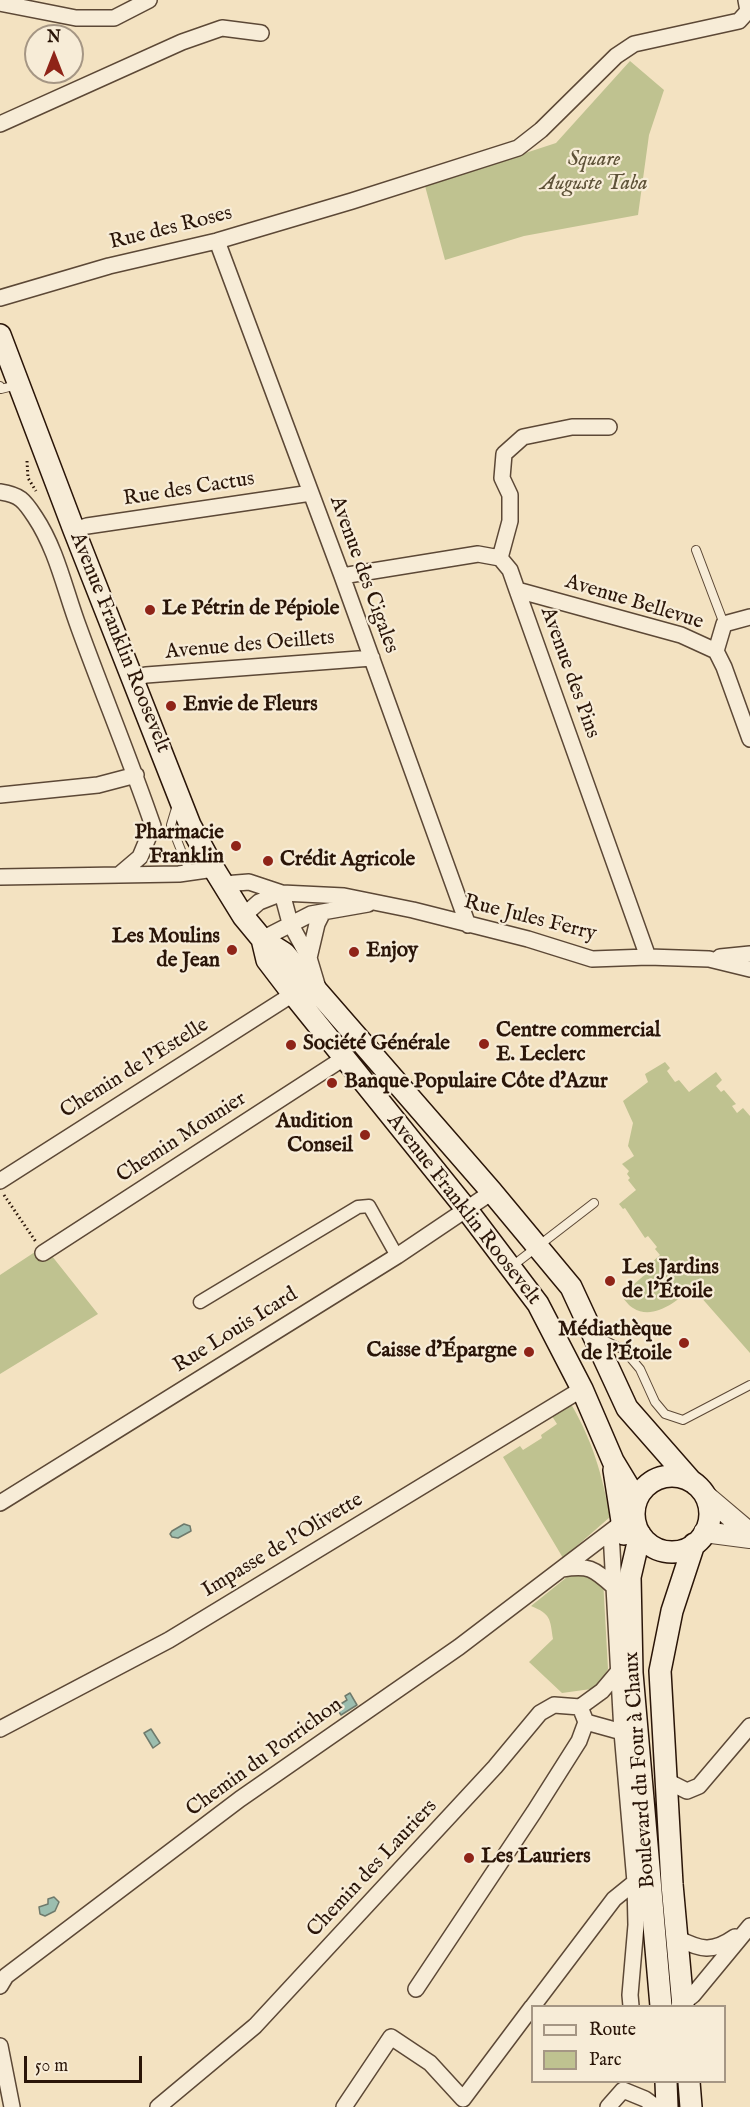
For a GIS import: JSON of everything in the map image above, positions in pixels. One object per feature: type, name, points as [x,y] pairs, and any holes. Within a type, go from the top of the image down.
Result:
[{"type":"main road","name":"Avenue Franklin Roosevelt","points":[[0,335],[10,385],[74,530],[194,834],[219,877],[243,916],[262,939],[284,953],[492,1192],[571,1287],[627,1408],[698,1488]]},
{"type":"main road","name":"Avenue Franklin Roosevelt","points":[[262,939],[267,960],[467,1210],[538,1304],[582,1389],[613,1461],[636,1500]]},
{"type":"main road","points":[[487,1237],[513,1218]]},
{"type":"main road","points":[[613,1461],[624,1530]]},
{"type":"main road","points":[[666,1476],[679,1476],[698,1488],[709,1507],[709,1520],[699,1538],[683,1550],[658,1549],[624,1530],[635,1524],[636,1500],[643,1488],[653,1480],[666,1476]]},
{"type":"main road","name":"Boulevard du Four à Chaux","points":[[624,1530],[621,1581],[632,1674],[661,2005]]},
{"type":"main road","name":"Boulevard du Four à Chaux","points":[[686,2004],[677,1938],[665,1780],[660,1671],[672,1611],[699,1538]]},
{"type":"main road","points":[[666,2083],[668,2107]]},
{"type":"main road","points":[[689,2083],[691,2107]]},
{"type":"street","points":[[0,3],[75,18],[114,18],[149,0]]},
{"type":"street","name":"Rue des Roses","points":[[0,298],[109,266],[217,241],[518,148],[541,130],[616,56],[634,44],[739,21],[748,10]]},
{"type":"street","points":[[0,124],[182,42],[222,28],[261,33]]},
{"type":"street","name":"Avenue des Cigales","points":[[217,241],[342,576],[468,925]]},
{"type":"street","points":[[342,576],[478,554],[500,558],[510,521],[510,495],[502,478],[504,454],[523,438],[572,427],[609,427]]},
{"type":"street","points":[[0,492],[17,495],[33,514],[51,546],[78,627],[136,775],[153,826],[140,856],[120,874]]},
{"type":"street","name":"Rue des Cactus","points":[[74,530],[87,526],[310,493]]},
{"type":"street","name":"Avenue des Pins","points":[[500,558],[510,570],[648,957]]},
{"type":"street","name":"Avenue Bellevue","points":[[517,590],[681,635],[716,651],[750,740]]},
{"type":"street","points":[[716,651],[724,624],[750,617]]},
{"type":"street","name":"Avenue des Oeillets","points":[[132,679],[146,675],[372,658]]},
{"type":"street","points":[[0,795],[98,786],[136,775]]},
{"type":"street","name":"Rue Jules Ferry","points":[[0,877],[190,873],[249,882],[282,893],[344,896],[413,910],[528,939],[592,959],[648,957],[709,959],[750,969]]},
{"type":"street","name":"Rue Jules Ferry","points":[[243,916],[259,902],[282,893]]},
{"type":"street","name":"Avenue Franklin Roosevelt","points":[[282,893],[290,923],[309,958],[320,995]]},
{"type":"street","name":"Rue Jules Ferry","points":[[262,939],[311,914],[322,914],[372,903]]},
{"type":"street","points":[[309,958],[317,924],[322,914]]},
{"type":"street","points":[[709,959],[750,954]]},
{"type":"street","name":"Chemin de l'Estelle","points":[[0,1181],[293,994]]},
{"type":"street","name":"Chemin Mounier","points":[[44,1253],[344,1058]]},
{"type":"street","name":"Rue Louis Icard","points":[[0,1503],[398,1256],[492,1192]]},
{"type":"street","points":[[201,1302],[358,1207],[369,1206],[398,1256]]},
{"type":"street","name":"Impasse de l'Olivette","points":[[0,1729],[169,1640],[582,1389]]},
{"type":"street","name":"Avenue Franklin Roosevelt","points":[[698,1488],[750,1533]]},
{"type":"street","points":[[624,1530],[618,1672],[636,1925],[631,2005]]},
{"type":"street","name":"Chemin du Porrichon","points":[[0,1986],[6,1976],[240,1799],[459,1647],[560,1569],[624,1530]]},
{"type":"street","points":[[699,1538],[750,1538]]},
{"type":"street","points":[[560,1569],[583,1566],[621,1581]]},
{"type":"street","points":[[416,1989],[579,1741],[586,1722],[580,1707],[602,1691],[618,1672]]},
{"type":"street","name":"Chemin des Lauriers","points":[[158,2107],[255,2026],[495,1767],[540,1713],[554,1705],[580,1707]]},
{"type":"street","points":[[586,1722],[622,1732]]},
{"type":"street","points":[[665,1780],[687,1791],[699,1786],[750,1726]]},
{"type":"street","points":[[534,2005],[614,1899],[634,1882]]},
{"type":"street","points":[[677,1938],[697,1948],[721,1947],[750,1926]]},
{"type":"street","points":[[686,2004],[750,1926]]},
{"type":"street","points":[[344,2107],[391,2037],[430,2063],[463,2099],[531,2010]]},
{"type":"street","points":[[0,2046],[12,2107]]},
{"type":"street","points":[[657,2083],[658,2107]]},
{"type":"street","points":[[608,2107],[627,2086],[658,2107]]},
{"type":"lane","points":[[696,550],[724,624]]},
{"type":"lane","points":[[180,798],[171,825],[190,873]]},
{"type":"lane","points":[[510,1268],[594,1203]]},
{"type":"lane","points":[[594,1335],[624,1350],[640,1369],[655,1402],[665,1414],[682,1420],[750,1384]]},
{"type":"path","points":[[26,458],[28,478],[35,488],[37,500],[33,514]]},
{"type":"path","points":[[0,1188],[44,1253]]},
{"type":"green space","name":"Square Auguste Taba","points":[[630,61],[664,90],[649,135],[638,215],[524,236],[445,260],[425,186],[556,143]]},
{"type":"green space","points":[[665,1062],[670,1068],[667,1071],[675,1082],[679,1080],[689,1092],[716,1072],[722,1080],[716,1086],[721,1092],[724,1090],[736,1104],[732,1106],[737,1113],[743,1108],[750,1116],[750,1353],[692,1287],[680,1298],[657,1311],[641,1311],[633,1308],[622,1297],[634,1288],[633,1285],[648,1272],[650,1274],[655,1270],[651,1263],[660,1255],[655,1249],[657,1247],[648,1236],[645,1238],[625,1208],[623,1209],[619,1204],[636,1190],[628,1180],[629,1171],[622,1164],[634,1156],[628,1146],[633,1123],[623,1101],[648,1082],[645,1074]]},
{"type":"green space","points":[[44,1246],[98,1314],[0,1374],[0,1275]]},
{"type":"green space","points":[[571,1404],[596,1459],[610,1517],[563,1558],[503,1457],[520,1446],[523,1450],[542,1438],[541,1435],[557,1424],[550,1413]]},
{"type":"green space","points":[[588,1570],[603,1579],[608,1669],[600,1684],[591,1689],[562,1693],[529,1662],[553,1639],[546,1615],[531,1606],[572,1573]]},
{"type":"shaded area","points":[[184,1524],[190,1526],[191,1531],[178,1538],[172,1537],[170,1534],[172,1531]]},
{"type":"shaded area","points":[[350,1693],[357,1705],[341,1715],[336,1707],[347,1700],[345,1696]]},
{"type":"shaded area","points":[[151,1729],[160,1743],[153,1748],[144,1733]]},
{"type":"shaded area","points":[[54,1897],[59,1902],[55,1911],[45,1916],[40,1914],[39,1907],[48,1904],[48,1899]]},
{"type":"place","name":"Le Pétrin de Pépiole","points":[[150,610]]},
{"type":"place","name":"Envie de Fleurs","points":[[171,706]]},
{"type":"place","name":"Pharmacie Franklin","points":[[236,846]]},
{"type":"place","name":"Crédit Agricole","points":[[268,861]]},
{"type":"place","name":"Les Moulins de Jean","points":[[232,950]]},
{"type":"place","name":"Enjoy","points":[[354,952]]},
{"type":"place","name":"Centre commercial E. Leclerc","points":[[484,1044]]},
{"type":"place","name":"Société Générale","points":[[291,1045]]},
{"type":"place","name":"Banque Populaire Côte d'Azur","points":[[332,1083]]},
{"type":"place","name":"Audition Conseil","points":[[365,1135]]},
{"type":"place","name":"Les Jardins de l'Étoile","points":[[610,1281]]},
{"type":"place","name":"Médiathèque de l'Étoile","points":[[684,1343]]},
{"type":"place","name":"Caisse d'Épargne","points":[[529,1352]]},
{"type":"place","name":"Les Lauriers","points":[[469,1858]]}]
